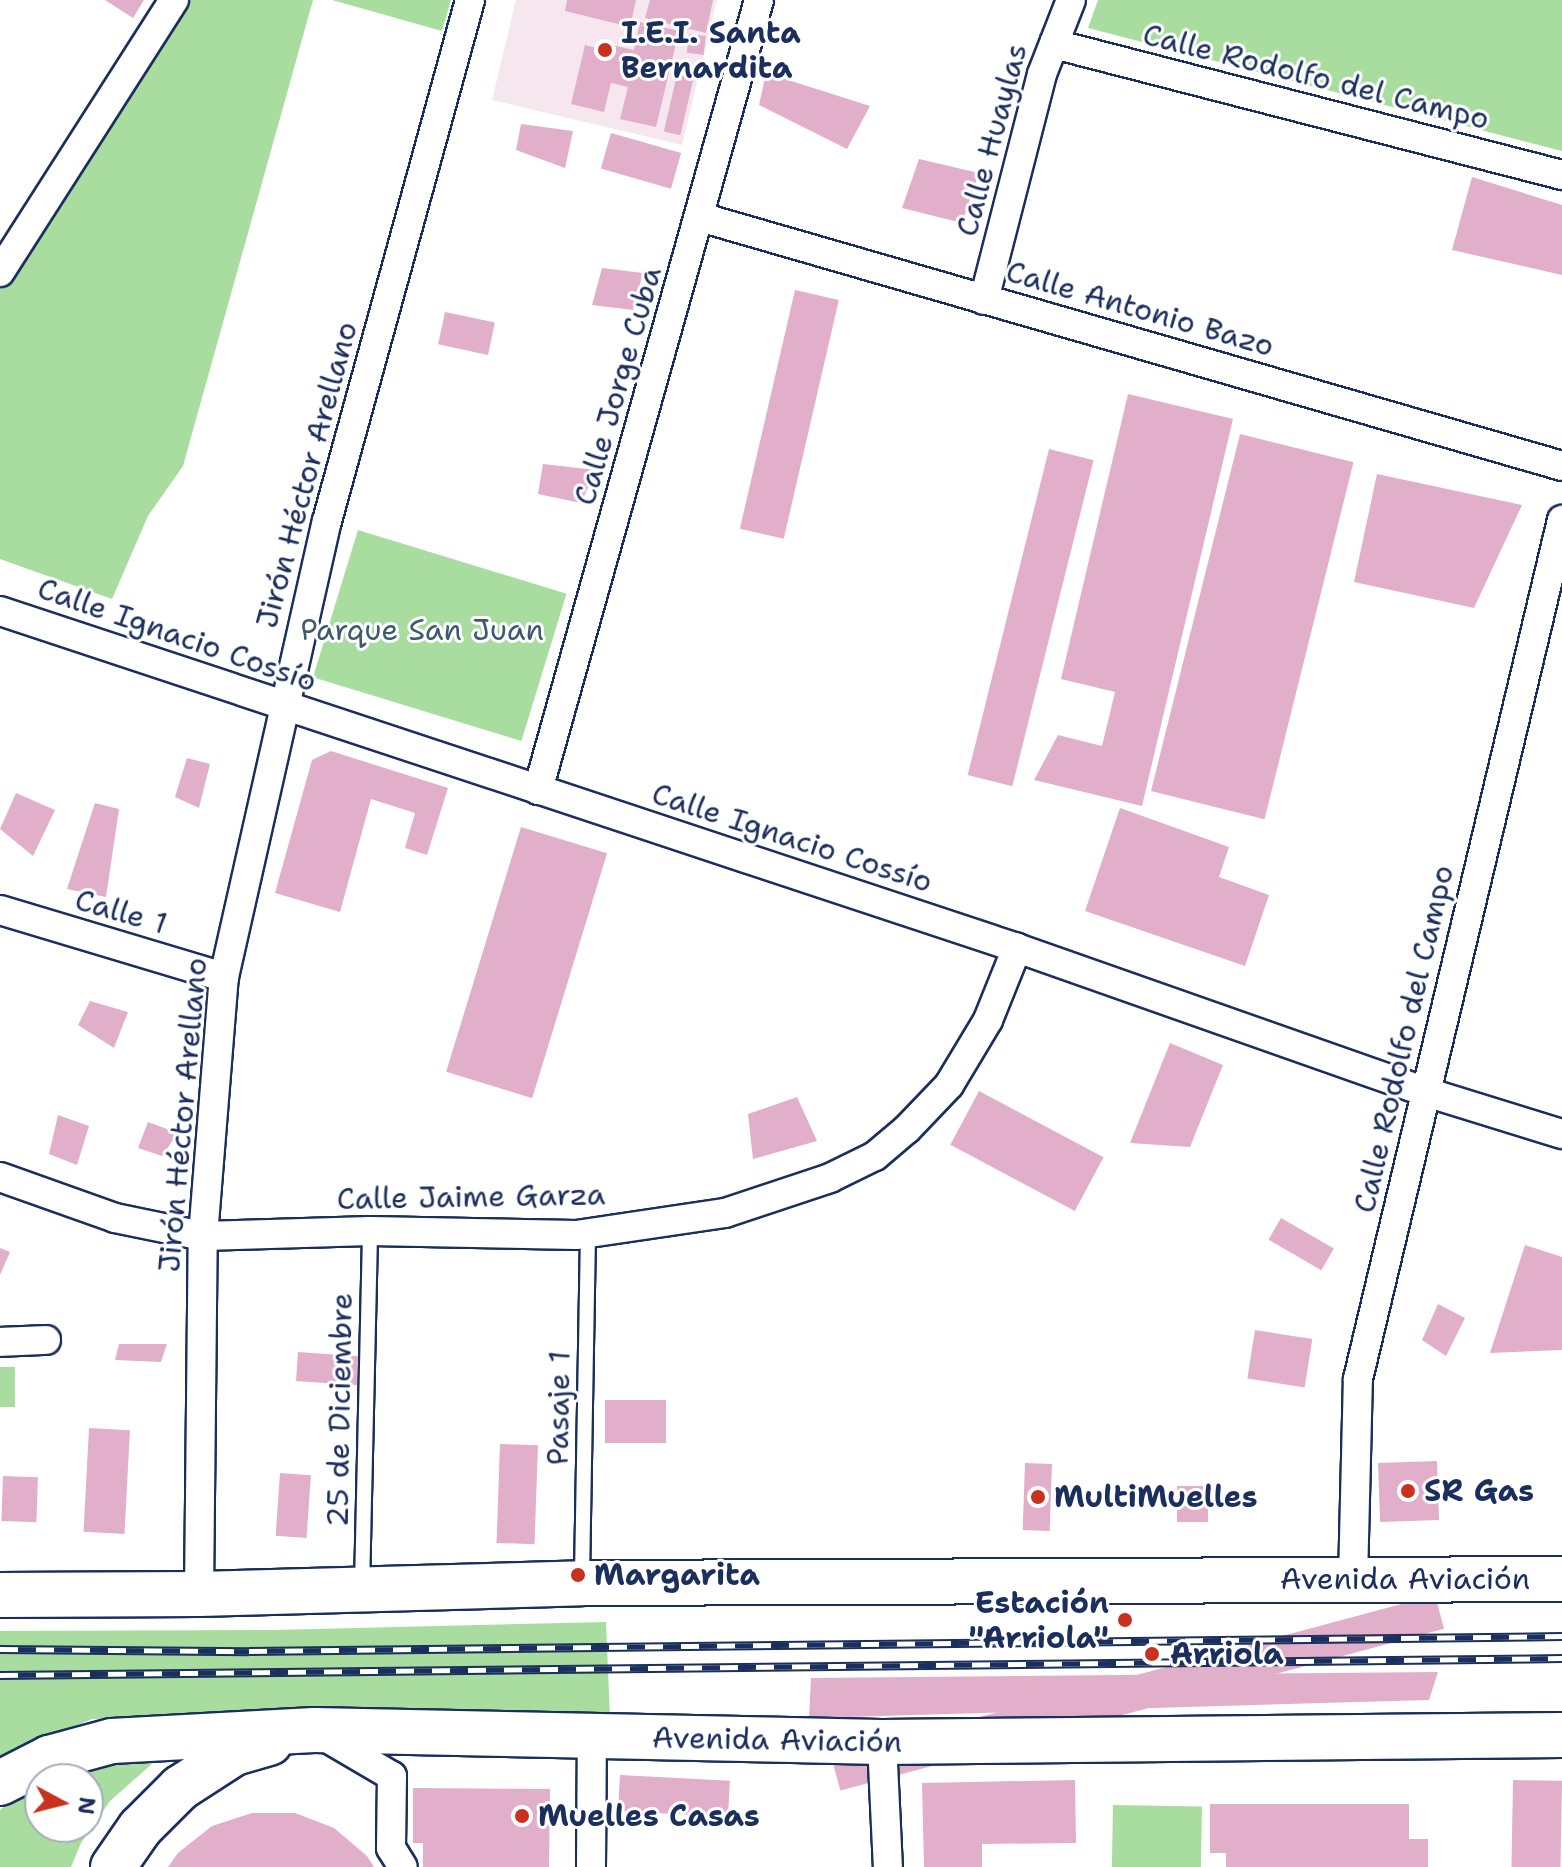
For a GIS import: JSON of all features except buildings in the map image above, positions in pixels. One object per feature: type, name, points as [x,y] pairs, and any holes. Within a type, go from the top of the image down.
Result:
[{"type":"main road","name":"Avenida Aviación","points":[[0,1595],[199,1594],[582,1583],[1562,1579]]},
{"type":"main road","name":"Avenida Aviación","points":[[0,1783],[49,1758],[112,1741],[314,1730],[882,1742],[1562,1735]]},
{"type":"main road","points":[[113,1867],[140,1828],[180,1788],[234,1753],[314,1730]]},
{"type":"street","points":[[0,272],[174,0]]},
{"type":"street","name":"Jirón Héctor Arellano","points":[[199,1594],[203,1236],[224,977],[327,521],[470,0]]},
{"type":"street","name":"Calle Jorge Cuba","points":[[538,790],[759,0]]},
{"type":"street","name":"Calle Huaylas","points":[[984,300],[1042,74],[1071,0]]},
{"type":"street","name":"Calle Rodolfo del Campo","points":[[1054,44],[1562,175]]},
{"type":"street","name":"Calle Antonio Bazo","points":[[700,217],[1562,466]]},
{"type":"street","name":"Calle Rodolfo del Campo","points":[[1353,1580],[1358,1379],[1562,520]]},
{"type":"street","name":"Calle Ignacio Cossío","points":[[0,611],[1017,948],[1426,1092],[1562,1134]]},
{"type":"street","name":"Calle 1","points":[[0,910],[224,977]]},
{"type":"street","name":"Calle Jaime Garza","points":[[0,1177],[115,1218],[203,1236],[370,1231],[588,1233],[725,1213],[830,1178],[875,1156],[949,1085],[988,1020],[1017,948]]},
{"type":"street","points":[[0,1342],[46,1340]]},
{"type":"street","points":[[314,1730],[392,1776],[391,1848],[403,1867]]},
{"type":"street","points":[[591,1867],[592,1738]]},
{"type":"street","points":[[882,1742],[888,1867]]},
{"type":"lane","name":"25 de Diciembre","points":[[362,1589],[370,1231]]},
{"type":"lane","name":"Pasaje 1","points":[[582,1583],[588,1233]]},
{"type":"shaded area","name":"I.E.I. Santa Bernardita","points":[[516,0],[717,0],[682,145],[492,100]]},
{"type":"green space","points":[[190,0],[313,0],[183,466],[148,516],[112,599],[0,559],[0,288]]},
{"type":"green space","points":[[332,0],[451,0],[442,31]]},
{"type":"green space","points":[[1098,0],[1562,0],[1562,151],[1088,28]]},
{"type":"green space","name":"Parque San Juan","points":[[358,530],[566,594],[521,741],[313,677]]},
{"type":"green space","points":[[0,1367],[15,1367],[15,1407],[0,1407]]},
{"type":"green space","points":[[606,1622],[610,1717],[538,1712],[92,1719],[0,1758],[0,1631],[273,1630]]},
{"type":"green space","points":[[161,1756],[104,1810],[104,1766]]},
{"type":"green space","points":[[24,1792],[24,1843],[81,1843],[71,1867],[0,1867],[0,1810]]},
{"type":"green space","points":[[1113,1805],[1202,1807],[1201,1867],[1112,1867]]},
{"type":"railway","points":[[0,1649],[249,1651],[1562,1636]]},
{"type":"railway","points":[[0,1675],[1562,1658]]},
{"type":"place","name":"I.E.I. Santa Bernardita","points":[[605,50]]},
{"type":"place","name":"SR Gas","points":[[1408,1491]]},
{"type":"place","name":"MultiMuelles","points":[[1038,1497]]},
{"type":"place","name":"Margarita","points":[[578,1575]]},
{"type":"place","name":"Estación \"Arriola\"","points":[[1125,1620]]},
{"type":"place","name":"Arriola","points":[[1152,1654]]},
{"type":"place","name":"Muelles Casas","points":[[522,1816]]}]
